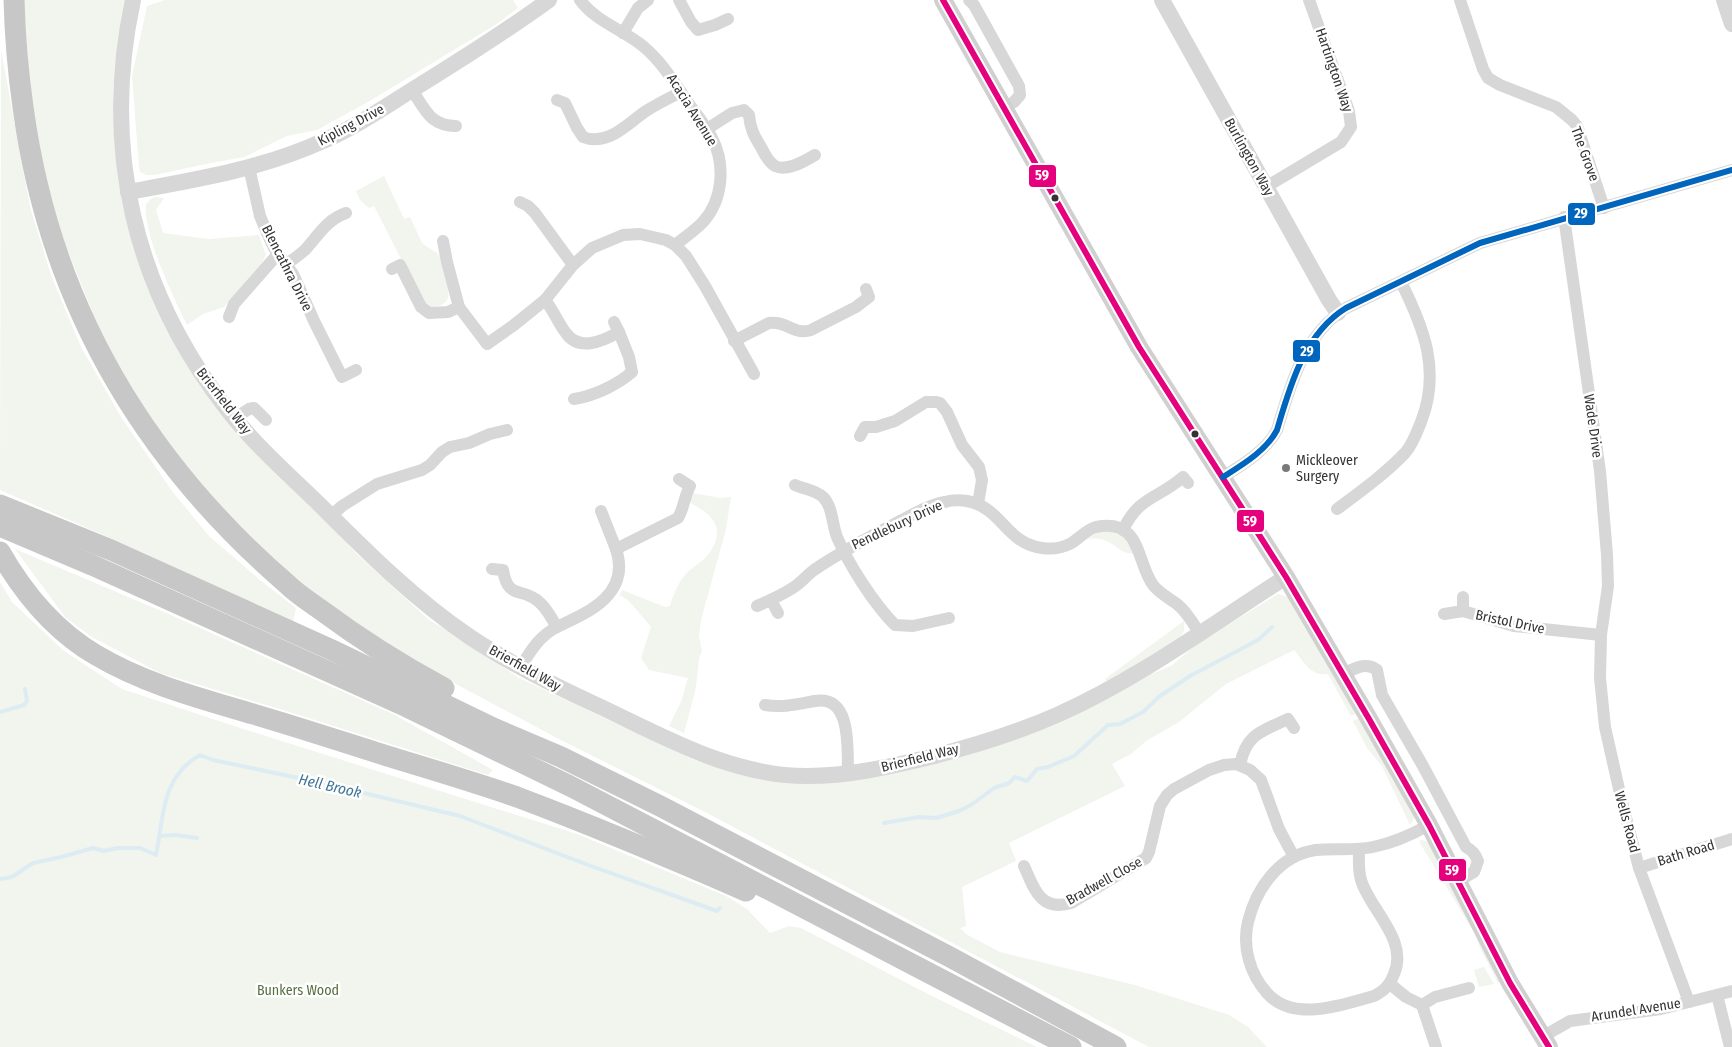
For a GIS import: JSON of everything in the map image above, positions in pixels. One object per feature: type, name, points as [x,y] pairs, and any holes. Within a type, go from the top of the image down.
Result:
[{"type":"highway","points":[[14,0],[19,77],[27,132],[35,176],[51,235],[66,279],[101,357],[150,436],[202,502],[228,530],[288,586],[354,634],[407,668],[499,718],[561,757]]},
{"type":"highway","points":[[0,504],[111,550],[340,654],[493,728],[561,757],[915,939],[1116,1047]]},
{"type":"highway","points":[[0,526],[92,564],[407,707],[570,786],[1071,1047]]},
{"type":"highway","points":[[0,552],[32,600],[60,629],[95,655],[137,677],[204,700],[515,797],[608,832],[752,894],[830,922]]},
{"type":"main road","points":[[949,2],[1004,107],[1139,347],[1286,577],[1343,674],[1429,824],[1510,983],[1546,1042]]},
{"type":"street","name":"Brierfield Way","points":[[133,0],[125,39],[120,99],[120,127],[128,192],[148,266],[175,330],[204,379],[234,418],[331,516],[414,594],[471,637],[520,668],[555,686],[678,744],[728,763],[757,771],[794,776],[848,775],[982,743],[1024,729],[1059,714],[1109,689],[1200,634],[1286,577]]},
{"type":"street","name":"Kipling Drive","points":[[128,192],[249,167],[324,141],[481,48],[549,0]]},
{"type":"street","name":"Acacia Avenue","points":[[580,0],[601,20],[636,40],[654,56],[669,73],[708,129],[720,157],[721,178],[717,198],[701,224],[675,245]]},
{"type":"street","points":[[623,32],[638,8],[648,0]]},
{"type":"street","points":[[679,0],[690,22],[698,30],[703,30],[728,19]]},
{"type":"street","points":[[969,0],[974,4],[1019,86],[1020,95],[1014,102],[1004,107]]},
{"type":"street","name":"Burlington Way","points":[[1162,0],[1338,313]]},
{"type":"street","name":"Hartington Way","points":[[1266,187],[1341,142],[1351,127],[1349,111],[1309,0]]},
{"type":"street","name":"The Grove","points":[[1460,0],[1482,69],[1488,78],[1500,85],[1556,107],[1577,126],[1604,208]]},
{"type":"street","points":[[1724,0],[1732,24]]},
{"type":"street","points":[[412,90],[432,119],[447,126],[456,126]]},
{"type":"street","points":[[556,100],[565,103],[583,137],[595,140],[615,134],[647,110],[681,92]]},
{"type":"street","points":[[708,129],[732,113],[744,110],[749,115],[750,129],[766,156],[775,166],[787,167],[815,155]]},
{"type":"street","name":"Blencathra Drive","points":[[249,167],[260,216],[267,233],[299,286],[342,377],[356,370]]},
{"type":"street","points":[[1223,477],[1259,451],[1273,438],[1292,382],[1301,362],[1320,332],[1338,313],[1480,243],[1564,217],[1604,208],[1732,170]]},
{"type":"street","points":[[520,202],[528,206],[535,213],[573,265]]},
{"type":"street","points":[[229,317],[234,304],[282,259],[306,248],[335,217],[346,214]]},
{"type":"street","name":"Wade Drive","points":[[1564,217],[1600,471],[1608,586],[1601,635]]},
{"type":"street","points":[[443,241],[446,262],[459,308],[487,344],[545,300],[573,265],[592,248],[623,235],[633,234],[666,240],[675,245],[686,256],[705,286],[734,341],[742,365],[754,374]]},
{"type":"street","points":[[392,269],[400,265],[421,307],[428,314],[448,312],[459,308]]},
{"type":"street","points":[[1337,509],[1368,486],[1405,453],[1411,445],[1424,413],[1430,390],[1429,358],[1423,331],[1401,282]]},
{"type":"street","points":[[734,341],[769,323],[775,322],[781,322],[799,332],[805,333],[856,307],[869,297],[866,289]]},
{"type":"street","points":[[545,300],[554,311],[565,333],[579,343],[588,344],[599,341],[617,327],[629,357],[632,372],[626,378],[586,397],[574,399]]},
{"type":"street","points":[[860,436],[865,427],[876,427],[895,421],[926,402],[940,403],[947,412],[962,446],[979,468],[982,480],[978,504]]},
{"type":"street","points":[[234,418],[254,408],[266,420]]},
{"type":"street","points":[[331,516],[342,506],[377,484],[422,470],[450,447],[469,443],[490,434],[507,430]]},
{"type":"street","points":[[1188,483],[1183,477],[1173,486],[1144,502],[1131,515],[1123,530],[1136,544],[1153,585],[1188,615],[1200,634]]},
{"type":"street","points":[[616,549],[678,518],[690,486],[679,479]]},
{"type":"street","points":[[795,485],[820,494],[825,498],[829,505],[837,536],[844,550],[884,614],[895,625],[913,626],[949,617]]},
{"type":"street","name":"Pendlebury Drive","points":[[757,606],[802,582],[812,572],[844,550],[932,506],[957,500],[978,504],[994,514],[1016,538],[1032,547],[1052,549],[1064,546],[1076,540],[1085,532],[1097,527],[1113,527],[1123,530]]},
{"type":"street","points":[[520,668],[534,646],[545,635],[598,606],[609,596],[616,582],[620,562],[601,511]]},
{"type":"street","points":[[492,570],[503,570],[505,582],[511,589],[540,602],[557,627]]},
{"type":"street","name":"Bristol Drive","points":[[1464,597],[1463,611],[1526,628],[1601,635]]},
{"type":"street","points":[[771,600],[778,613]]},
{"type":"street","points":[[1444,614],[1463,611]]},
{"type":"street","name":"Wells Road","points":[[1601,635],[1600,678],[1606,727],[1620,798],[1639,868],[1689,1002]]},
{"type":"street","points":[[1343,674],[1363,666],[1369,666],[1377,670],[1380,689],[1388,707],[1423,766],[1466,848],[1472,850],[1476,855],[1478,861],[1474,872],[1458,881]]},
{"type":"street","points":[[765,706],[784,707],[822,700],[835,705],[841,713],[845,725],[848,775]]},
{"type":"street","points":[[1294,728],[1288,719],[1256,735],[1247,744],[1240,765],[1250,770],[1262,780],[1279,829],[1294,857]]},
{"type":"street","name":"Bradwell Close","points":[[1024,866],[1036,893],[1045,902],[1059,905],[1071,903],[1146,858],[1160,806],[1167,795],[1174,789],[1216,767],[1231,764],[1240,765]]},
{"type":"street","points":[[1359,849],[1360,878],[1391,934],[1397,950],[1398,963],[1390,984],[1374,996],[1325,1008],[1312,1009],[1286,1006],[1269,996],[1254,972],[1247,953],[1246,928],[1249,917],[1257,897],[1269,877],[1294,857],[1317,850],[1359,849],[1386,844],[1411,835],[1429,824]]},
{"type":"street","name":"Bath Road","points":[[1639,868],[1732,839]]},
{"type":"street","points":[[1390,984],[1406,997],[1422,1005],[1436,1047]]},
{"type":"street","points":[[1422,1005],[1434,997],[1469,988]]},
{"type":"street","name":"Arundel Avenue","points":[[1546,1042],[1570,1021],[1662,1009],[1732,991]]},
{"type":"street","points":[[1717,995],[1730,1047]]},
{"type":"green space","points":[[23,0],[126,0],[113,86],[115,142],[122,197],[136,253],[153,300],[180,354],[201,387],[276,474],[331,526],[356,553],[429,620],[456,635],[519,678],[694,760],[715,766],[854,780],[1120,687],[1171,666],[1197,644],[1278,594],[1290,598],[1357,713],[1351,716],[1328,674],[1312,671],[1294,650],[1226,684],[1179,722],[1146,741],[1131,754],[1112,764],[1125,786],[1009,843],[1016,861],[962,887],[966,926],[960,928],[966,934],[1000,952],[1135,985],[1229,1015],[1248,1027],[1267,1047],[1149,1047],[705,812],[555,737],[415,662],[364,630],[303,585],[238,526],[174,451],[145,409],[113,355],[94,316],[58,226],[40,154],[31,97]]},
{"type":"green space","points":[[165,0],[513,0],[518,8],[495,25],[368,102],[317,130],[287,136],[244,157],[147,175],[140,172],[139,167],[132,76],[147,6]]},
{"type":"green space","points":[[1,50],[30,207],[51,275],[81,347],[121,417],[172,491],[209,536],[296,608],[293,622],[106,536],[0,490]]},
{"type":"green space","points":[[384,176],[404,219],[410,217],[422,243],[436,252],[440,258],[448,291],[447,301],[443,304],[430,307],[423,302],[374,206],[369,208],[360,200],[356,191]]},
{"type":"green space","points":[[156,197],[164,198],[156,210],[163,233],[209,239],[259,235],[266,255],[255,276],[224,307],[203,314],[187,325],[160,265],[149,232],[146,204]]},
{"type":"green space","points":[[692,493],[720,498],[731,497],[726,529],[701,620],[699,636],[702,651],[699,658],[696,687],[684,733],[669,726],[681,702],[688,678],[649,670],[641,658],[651,627],[630,602],[620,595],[622,590],[665,607],[670,606],[682,578],[711,551],[716,541],[717,529],[710,516],[687,501]]},
{"type":"green space","points":[[1109,531],[1125,538],[1134,554],[1126,553],[1102,540],[1087,539],[1097,533]]},
{"type":"green space","points":[[15,549],[166,613],[393,714],[493,770],[488,775],[160,673],[92,637],[65,617]]},
{"type":"green space","name":"Bunkers Wood","points":[[0,582],[12,602],[64,651],[122,689],[577,834],[726,896],[747,909],[770,933],[789,926],[801,928],[928,994],[1037,1047],[0,1047]]},
{"type":"green space","points":[[1184,621],[1184,631],[1179,638],[1108,682],[1105,679]]},
{"type":"green space","points":[[1362,717],[1415,811],[1414,819],[1410,825],[1382,766],[1367,748],[1353,721]]},
{"type":"green space","points":[[1422,840],[1429,842],[1503,981],[1498,983],[1475,934],[1420,843]]},
{"type":"green space","points":[[1484,967],[1494,984],[1479,987],[1474,970]]},
{"type":"waterway","points":[[884,823],[919,817],[936,818],[971,805],[994,788],[1009,783],[1015,777],[1027,781],[1037,769],[1048,767],[1074,756],[1108,725],[1120,724],[1143,712],[1160,696],[1190,676],[1258,640],[1272,627]]},
{"type":"waterway","points":[[0,712],[24,705],[27,701],[25,689]]},
{"type":"waterway","name":"Hell Brook","points":[[0,879],[12,877],[33,863],[93,848],[104,851],[118,848],[140,848],[156,855],[163,812],[171,786],[187,764],[200,755],[213,760],[318,782],[460,816],[717,911],[720,908]]},
{"type":"waterway","points":[[160,836],[175,835],[197,838]]},
{"type":"transit line","name":"59","points":[[943,0],[1139,347],[1286,577],[1369,719],[1429,825],[1510,983],[1549,1047]]},
{"type":"transit line","name":"29","points":[[1223,477],[1238,468],[1267,445],[1277,430],[1293,379],[1309,346],[1319,332],[1346,308],[1480,243],[1732,170]]},
{"type":"place","name":"Mickleover Surgery","points":[[1286,468]]}]
